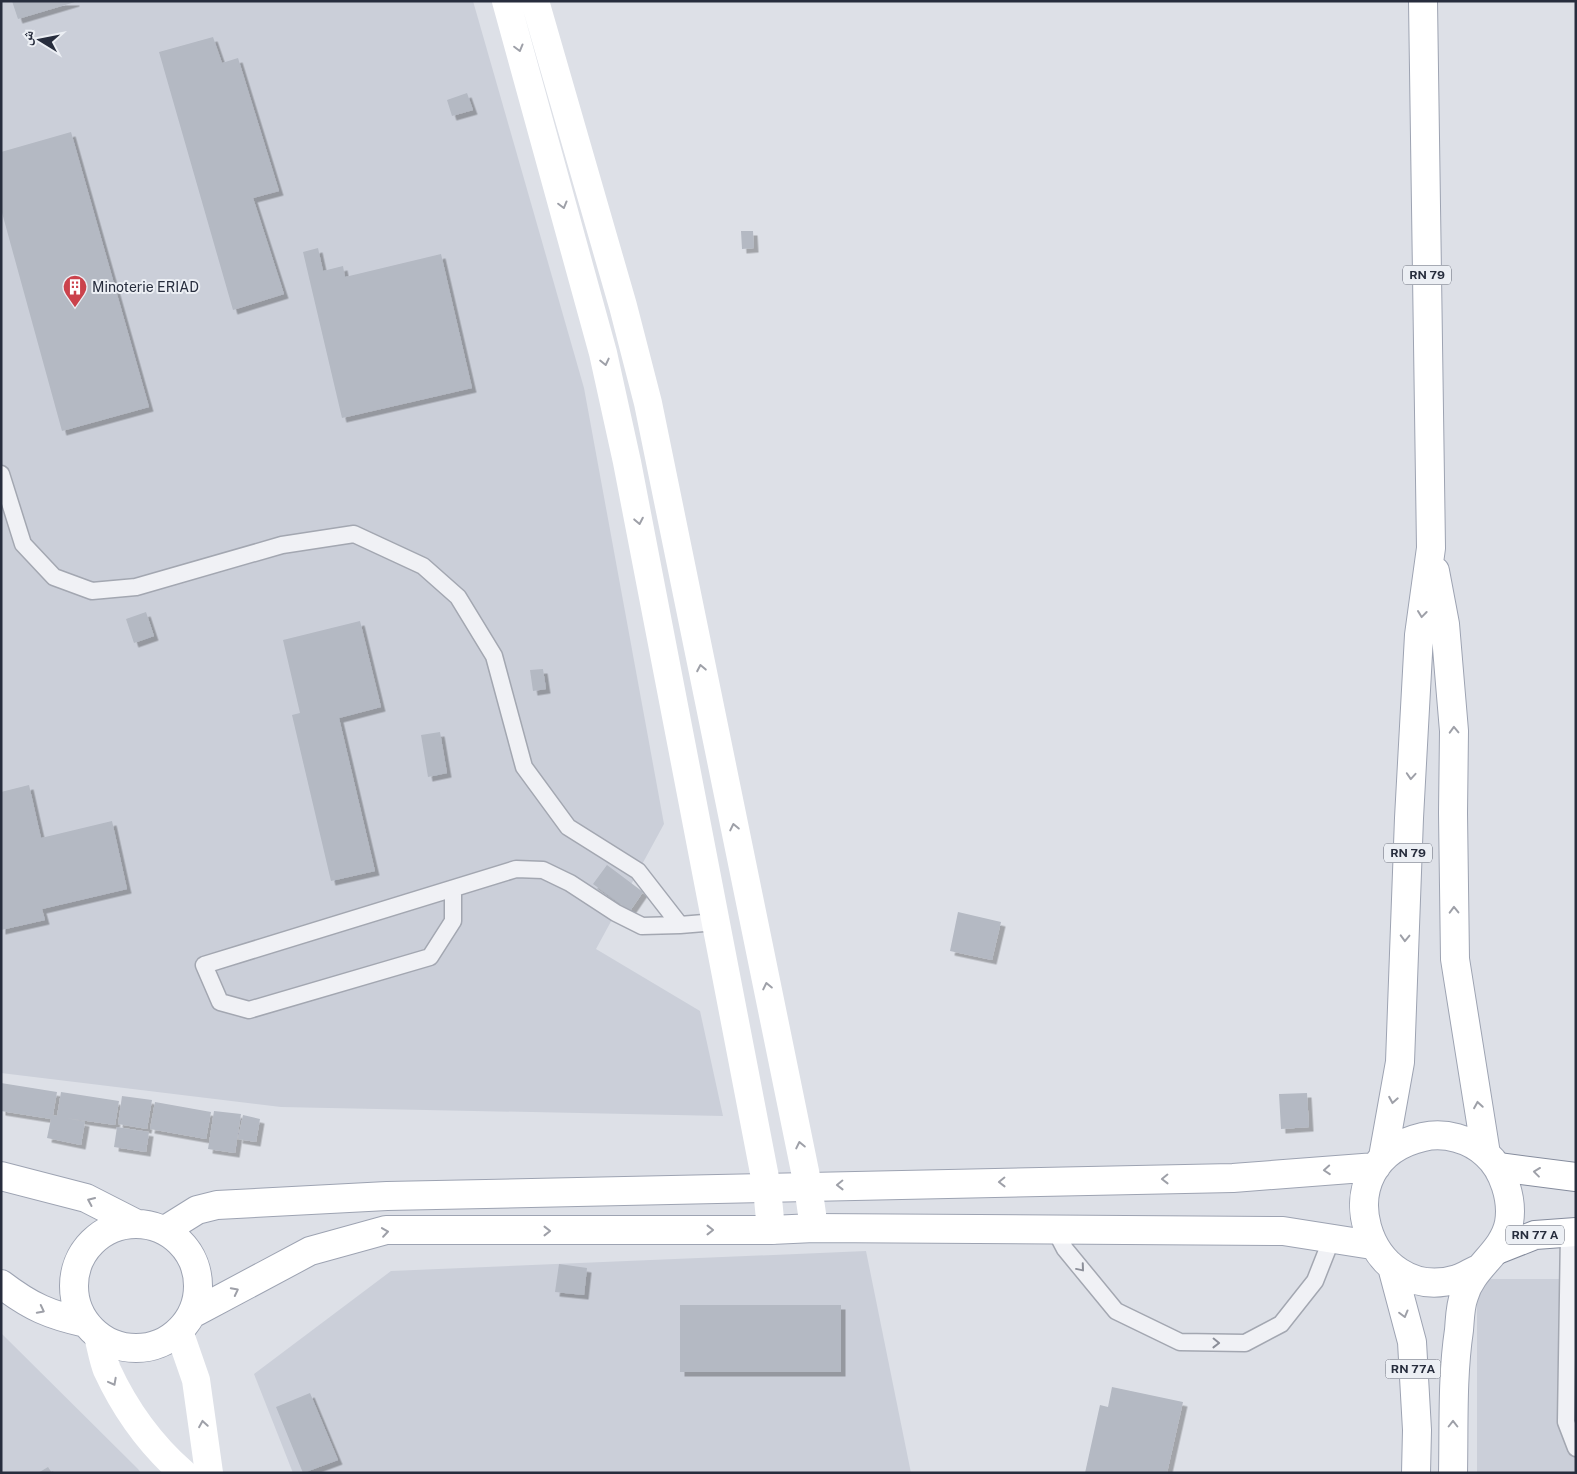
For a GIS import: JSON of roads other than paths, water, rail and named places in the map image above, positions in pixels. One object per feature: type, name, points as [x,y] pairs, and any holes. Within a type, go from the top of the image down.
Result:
[{"type":"main road","points":[[506,1],[590,304],[627,462],[767,1188],[771,1230]]},
{"type":"main road","points":[[535,1],[620,295],[648,403],[808,1186],[814,1228]]},
{"type":"main road","name":"RN 79","points":[[1380,1162],[1400,1062],[1409,818],[1419,635],[1431,548],[1423,1]]},
{"type":"main road","points":[[590,304],[620,295]]},
{"type":"main road","name":"RN 79","points":[[1431,548],[1445,624],[1454,731],[1452,812],[1455,959],[1492,1160]]},
{"type":"main road","points":[[651,583],[683,577]]},
{"type":"main road","points":[[716,922],[753,918]]},
{"type":"main road","points":[[1492,1160],[1509,1194],[1509,1223],[1497,1250],[1478,1269],[1457,1279],[1434,1282],[1412,1278],[1392,1267],[1372,1245],[1364,1219],[1365,1192],[1380,1162],[1407,1141],[1434,1134],[1462,1139],[1492,1160],[1576,1177]]},
{"type":"main road","points":[[165,1230],[197,1210],[217,1205],[387,1196],[1233,1178],[1380,1162]]},
{"type":"main road","points":[[1,1176],[86,1198],[135,1223]]},
{"type":"main road","points":[[183,1473],[166,1458],[145,1433],[120,1394],[106,1368],[92,1330],[76,1303],[74,1280],[80,1258],[94,1240],[112,1228],[135,1223],[150,1224],[165,1230],[184,1245],[196,1267],[198,1291],[185,1323],[196,1380],[209,1473]]},
{"type":"main road","points":[[1,1284],[22,1300],[52,1315],[92,1330],[118,1346],[140,1348],[161,1344],[185,1323],[310,1251],[386,1230],[1054,1228],[1284,1231],[1372,1245]]},
{"type":"main road","name":"RN 77 A","points":[[1497,1250],[1535,1235],[1572,1233]]},
{"type":"main road","name":"RN 77A","points":[[1392,1267],[1412,1342],[1417,1430],[1416,1473]]},
{"type":"main road","name":"RN 77A","points":[[1453,1473],[1454,1367],[1464,1296],[1478,1269]]},
{"type":"lane","points":[[1,474],[23,544],[54,577],[92,591],[136,587],[282,545],[354,534],[423,566],[458,597],[494,656],[524,767],[568,827],[638,871],[680,925]]},
{"type":"lane","points":[[453,889],[453,921],[430,957],[249,1010],[220,1002],[204,965],[516,869],[542,870],[570,883],[616,913],[642,926],[716,922]]},
{"type":"lane","points":[[1054,1228],[1065,1249],[1116,1311],[1180,1342],[1245,1343],[1281,1324],[1315,1281],[1332,1238]]},
{"type":"lane","points":[[1572,1233],[1566,1422],[1576,1448]]},
{"type":"place","name":"Minoterie ERIAD","points":[[75,308]]}]
